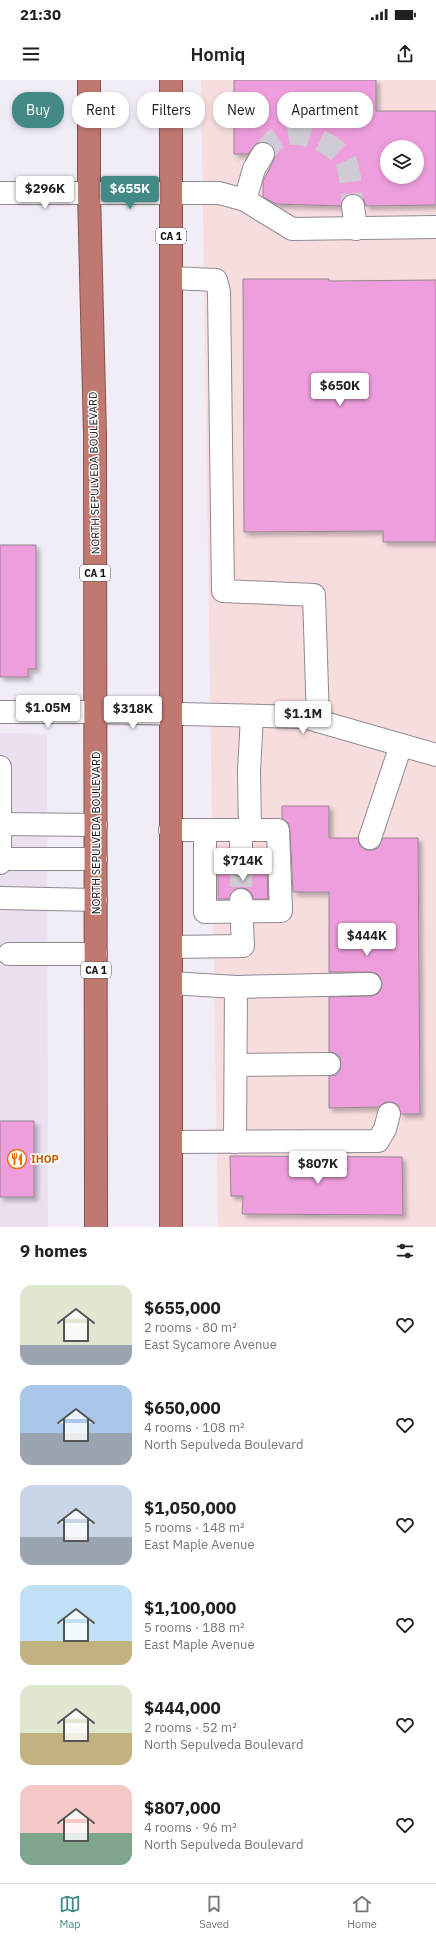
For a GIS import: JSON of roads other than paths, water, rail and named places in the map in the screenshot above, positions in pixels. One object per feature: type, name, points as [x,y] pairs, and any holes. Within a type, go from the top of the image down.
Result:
[{"type":"highway","name":"NORTH SEPULVEDA BOULEVARD","points":[[89,80],[89,193],[95,442],[96,1227]]},
{"type":"highway","name":"CA 1","points":[[171,80],[171,1227]]},
{"type":"street","points":[[245,200],[254,170],[263,154]]},
{"type":"street","points":[[0,193],[219,193],[245,200],[292,229],[436,227]]},
{"type":"street","points":[[353,206],[356,229]]},
{"type":"street","points":[[171,278],[216,280],[219,292],[223,591],[314,595],[318,721]]},
{"type":"street","points":[[0,712],[96,712],[304,717],[436,755]]},
{"type":"street","points":[[241,865],[246,830],[252,716]]},
{"type":"street","points":[[370,838],[401,745]]},
{"type":"street","points":[[0,767],[0,863]]},
{"type":"street","points":[[0,824],[96,825]]},
{"type":"street","points":[[170,830],[205,830],[278,830],[281,911],[241,906],[206,912],[205,830]]},
{"type":"street","points":[[0,859],[96,859]]},
{"type":"street","points":[[0,898],[96,900]]},
{"type":"street","points":[[171,947],[243,946],[241,906]]},
{"type":"street","points":[[9,954],[96,954]]},
{"type":"street","points":[[171,983],[236,988],[370,984]]},
{"type":"street","points":[[235,1142],[236,988]]},
{"type":"street","points":[[236,1065],[329,1064]]},
{"type":"street","points":[[171,1142],[378,1141],[385,1130],[388,1114]]},
{"type":"tunnel","points":[[263,154],[275,140],[292,134],[302,134],[312,137],[330,146],[338,152],[346,162],[353,206]]},
{"type":"tunnel","points":[[241,865],[241,900]]},
{"type":"place","name":"IHOP","points":[[17,1159]]}]
